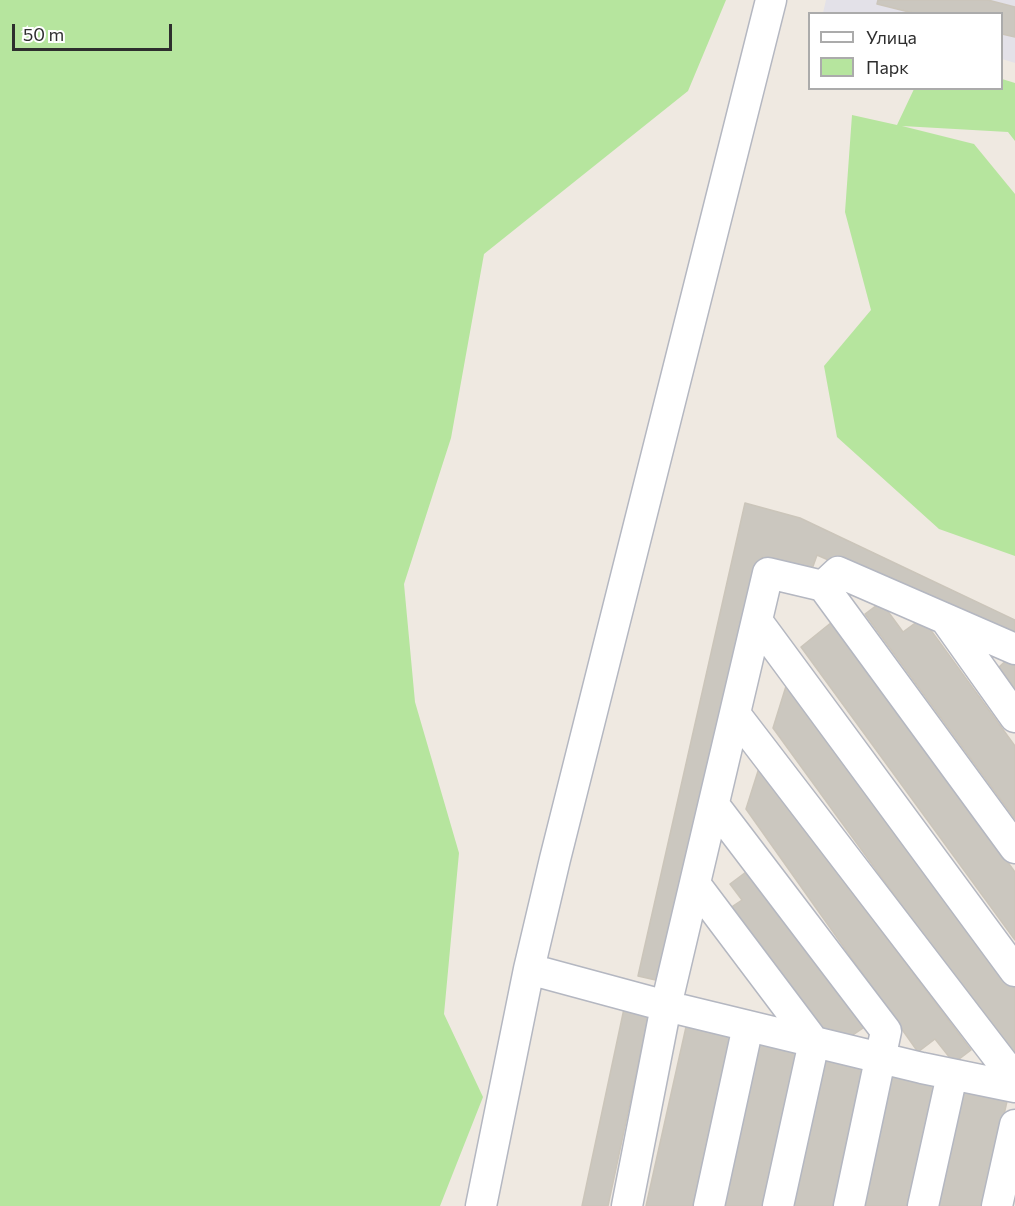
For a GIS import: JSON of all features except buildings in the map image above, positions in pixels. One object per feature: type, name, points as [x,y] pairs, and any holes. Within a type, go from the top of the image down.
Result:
[{"type":"street","points":[[481,1206],[529,969],[555,859],[771,0]]},
{"type":"street","points":[[823,586],[838,572],[1015,649]]},
{"type":"street","points":[[627,1206],[666,1006],[768,573],[823,586],[1015,848]]},
{"type":"street","points":[[946,620],[1015,717]]},
{"type":"street","points":[[757,621],[1015,971]]},
{"type":"street","points":[[735,714],[1015,1079]]},
{"type":"street","points":[[714,805],[886,1031],[849,1206]]},
{"type":"street","points":[[695,884],[814,1042],[778,1206]]},
{"type":"street","points":[[529,969],[748,1026],[952,1075],[1015,1087]]},
{"type":"street","points":[[709,1206],[748,1026]]},
{"type":"street","points":[[923,1206],[952,1075]]},
{"type":"street","points":[[997,1206],[1015,1125]]},
{"type":"shaded area","points":[[826,0],[1015,0],[1015,63],[1003,59],[1003,12],[823,12]]},
{"type":"green space","points":[[0,0],[726,0],[688,91],[484,254],[451,438],[404,584],[415,702],[459,853],[444,1014],[483,1097],[440,1206],[0,1206]]},
{"type":"green space","points":[[1003,79],[1015,83],[1015,141],[1008,132],[902,126],[974,144],[1015,194],[1015,556],[939,529],[837,437],[824,366],[871,310],[845,212],[852,115],[897,125],[914,90],[1003,90]]}]
